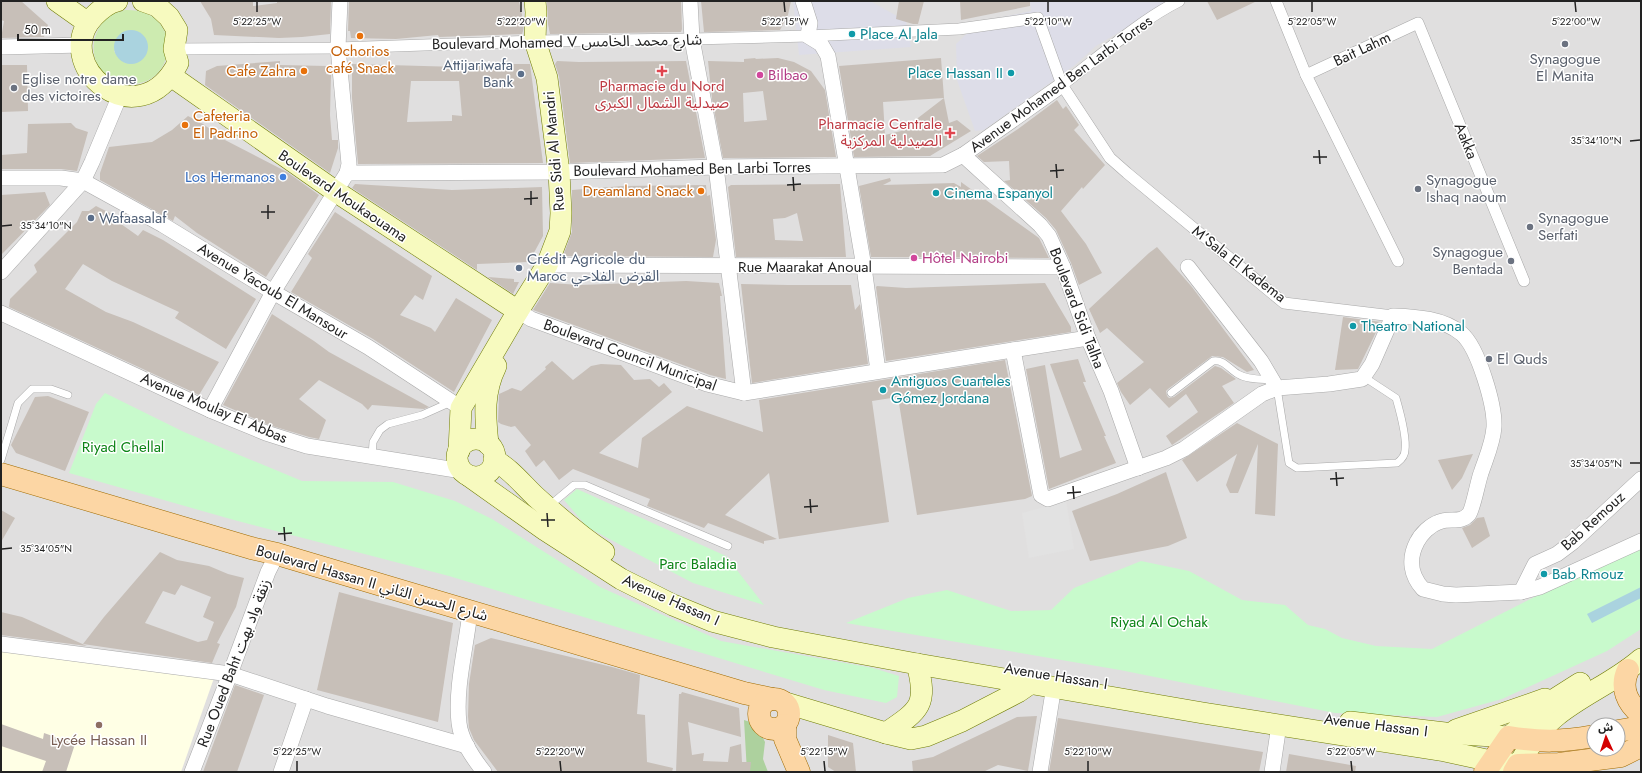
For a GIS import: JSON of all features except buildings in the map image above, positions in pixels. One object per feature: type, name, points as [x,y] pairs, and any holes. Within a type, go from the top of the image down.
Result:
[{"type":"main road","points":[[57,1],[88,23]]},
{"type":"main road","points":[[117,1],[102,8],[88,23],[82,45],[83,58],[86,68],[94,80],[106,90],[120,95],[134,96],[148,93],[161,87],[171,76],[178,63],[174,49],[177,30],[169,16],[157,6],[147,1]]},
{"type":"main road","name":"Rue Sidi Al Mandri","points":[[458,450],[456,405],[504,338],[547,265],[560,231],[561,213],[559,172],[547,78],[535,41],[535,1]]},
{"type":"main road","name":"Boulevard Moukaouama","points":[[171,76],[335,191],[518,312]]},
{"type":"main road","name":"Rue Sidi Al Mandri","points":[[489,449],[486,398],[491,376],[504,348],[504,338]]},
{"type":"main road","points":[[456,405],[469,416],[489,449],[492,467],[482,476],[476,477],[466,474],[457,462],[458,450],[466,442],[472,440],[489,449]]},
{"type":"main road","name":"Avenue Hassan I","points":[[489,449],[503,466],[547,507],[584,538],[632,570],[661,587],[713,610],[774,627],[849,642],[1285,715],[1445,733],[1509,737]]},
{"type":"main road","name":"Boulevard Hassan II شارع الحسن الثاني","points":[[1,474],[251,548],[277,554],[744,694],[776,715],[818,712],[886,733],[911,739],[926,736],[962,721],[1018,692],[1031,683]]},
{"type":"main road","name":"Avenue Hassan I","points":[[466,474],[545,530],[621,579],[706,618],[773,637],[917,664],[1279,725],[1445,751],[1488,767],[1516,769]]},
{"type":"main road","points":[[1445,733],[1544,700],[1641,649]]},
{"type":"main road","points":[[886,733],[907,719],[918,707],[921,700],[922,686],[917,664]]},
{"type":"main road","points":[[1635,665],[1624,684],[1626,697],[1632,706],[1641,714]]},
{"type":"main road","points":[[1516,769],[1533,741],[1543,728],[1555,717],[1635,665]]},
{"type":"main road","points":[[1488,767],[1509,737],[1547,704],[1594,675]]},
{"type":"main road","points":[[776,715],[783,772]]},
{"type":"main road","points":[[776,715],[799,772]]},
{"type":"main road","points":[[1626,730],[1641,727]]},
{"type":"main road","points":[[1509,737],[1533,741],[1567,741],[1586,737]]},
{"type":"main road","points":[[1516,769],[1554,768],[1621,756],[1641,746]]},
{"type":"street","points":[[210,410],[273,292],[347,173],[349,164],[338,48],[340,1]]},
{"type":"street","points":[[690,1],[692,39],[716,167],[727,267],[744,392],[1088,338]]},
{"type":"street","points":[[804,1],[809,29],[828,56],[864,267],[878,371]]},
{"type":"street","name":"Avenue Mohamed Ben Larbi Torres","points":[[963,155],[1062,86],[1119,41],[1169,6],[1179,1]]},
{"type":"street","points":[[1276,1],[1306,74],[1398,261]]},
{"type":"street","name":"M’Sala El Kadema","points":[[960,29],[1038,18],[1062,86],[1110,158],[1284,303],[1392,316],[1428,318],[1461,334],[1471,345],[1476,354],[1491,402],[1494,428],[1490,448],[1476,487],[1471,512],[1464,519],[1440,521],[1424,532],[1417,542],[1412,561],[1413,575],[1423,589],[1443,594],[1456,595],[1521,592]]},
{"type":"street","name":"Bait Lahm","points":[[1306,74],[1418,23]]},
{"type":"street","name":"Aakka","points":[[1418,23],[1524,281]]},
{"type":"street","name":"Boulevard Mohamed V شارع محمد الخامس","points":[[174,49],[338,48],[535,41],[692,39],[809,29],[960,29]]},
{"type":"street","points":[[1,47],[82,45]]},
{"type":"street","points":[[1,272],[82,181],[92,162],[120,95]]},
{"type":"street","name":"Boulevard Mohamed Ben Larbi Torres","points":[[347,173],[559,172],[716,167],[943,165],[963,155]]},
{"type":"street","name":"Boulevard Sidi Talha","points":[[963,155],[1040,225],[1049,236],[1063,267],[1088,338],[1111,392],[1138,468]]},
{"type":"street","points":[[1,178],[61,178],[82,181]]},
{"type":"street","name":"Avenue Yacoub El Mansour","points":[[82,181],[163,225],[398,366],[456,405]]},
{"type":"street","name":"Rue Maarakat Anoual","points":[[547,265],[727,267],[1063,267]]},
{"type":"street","points":[[1188,267],[1261,361],[1275,384]]},
{"type":"street","name":"Boulevard Council Municipal","points":[[518,312],[531,319],[656,366],[707,384],[744,392]]},
{"type":"street","name":"Avenue Moulay El Abbas","points":[[1,313],[210,410],[266,433],[307,446],[466,474]]},
{"type":"street","points":[[1014,350],[1041,496],[1047,499],[1054,498],[1166,458],[1184,449],[1275,384],[1330,384],[1359,380],[1364,377],[1372,364],[1392,316]]},
{"type":"street","name":"Bab Remouz","points":[[1521,592],[1535,564],[1556,554],[1573,542],[1638,481]]},
{"type":"street","points":[[1521,592],[1540,587],[1641,541]]},
{"type":"street","name":"Rue Oued Baht زنقة واد بهت","points":[[192,772],[268,572],[277,554]]},
{"type":"street","points":[[470,612],[459,703],[459,724],[467,746],[484,772]]},
{"type":"street","points":[[1,644],[230,674],[306,699],[467,746]]},
{"type":"street","points":[[1040,772],[1054,686]]},
{"type":"street","points":[[281,772],[306,699]]},
{"type":"street","points":[[1272,772],[1279,725]]},
{"type":"lane","points":[[1171,393],[1213,360],[1221,361],[1238,375],[1275,384],[1289,462],[1297,468],[1397,463],[1406,451],[1401,415],[1396,398],[1364,377]]},
{"type":"lane","points":[[1,460],[18,403],[32,389],[51,389],[68,394]]},
{"type":"lane","points":[[372,457],[373,442],[380,430],[388,424],[456,405]]},
{"type":"lane","points":[[547,507],[574,485],[585,485],[728,546]]},
{"type":"shaded area","points":[[1,1],[1641,1],[1641,772],[180,772],[1,660]]},
{"type":"shaded area","name":"Place Al Jala","points":[[793,1],[870,1],[906,21],[911,47],[799,55]]},
{"type":"shaded area","name":"Place Hassan II","points":[[1030,1],[1171,1],[1096,46],[1075,65],[984,130],[975,131],[957,80],[956,44],[979,22],[1031,11]]},
{"type":"shaded area","points":[[1066,501],[1074,549],[1029,558],[1022,513]]},
{"type":"shaded area","name":"Lycée Hassan II","points":[[1,648],[214,678],[181,772],[1,772]]},
{"type":"green space","points":[[125,10],[145,13],[158,22],[166,35],[168,50],[164,64],[155,76],[142,83],[124,83],[113,80],[101,70],[94,53],[95,38],[102,24],[113,14]],"holes":[[[139,32],[146,40],[147,50],[125,63],[114,51]]]},
{"type":"green space","name":"Riyad Chellal","points":[[105,393],[184,432],[302,481],[393,482],[455,501],[492,519],[600,587],[721,641],[873,668],[899,676],[897,697],[886,703],[824,690],[449,576],[234,520],[69,473],[96,404]]},
{"type":"green space","name":"Parc Baladia","points":[[577,489],[726,556],[764,605],[693,583],[587,527],[564,500]]},
{"type":"green space","name":"Riyad Al Ochak","points":[[1641,543],[1641,629],[1607,651],[1502,699],[1437,717],[1335,713],[1120,670],[846,623],[908,598],[947,590],[1011,611],[1051,610],[1074,588],[1141,561],[1189,571],[1242,600],[1285,605],[1308,625],[1325,629],[1342,638],[1376,646],[1432,649]]},
{"type":"green space","points":[[744,720],[756,724],[765,742],[763,759],[768,772],[747,772]]},
{"type":"water","points":[[131,30],[143,35],[148,47],[143,59],[131,64],[119,59],[114,47],[119,35]]},
{"type":"water","points":[[1641,587],[1641,598],[1592,623],[1587,614]]},
{"type":"place","name":"Place Al Jala","points":[[852,34]]},
{"type":"place","name":"Ochorios café Snack","points":[[360,36]]},
{"type":"place","name":"Synagogue El Manita","points":[[1565,44]]},
{"type":"place","name":"Cafe Zahra","points":[[304,71]]},
{"type":"place","name":"Pharmacie du Nord صيدلية الشمال الكبرى","points":[[662,71]]},
{"type":"place","name":"Place Hassan II","points":[[1011,73]]},
{"type":"place","name":"Attijariwafa Bank","points":[[521,74]]},
{"type":"place","name":"Bilbao","points":[[760,75]]},
{"type":"place","name":"Eglise notre dame des victoires","points":[[14,88]]},
{"type":"place","name":"Cafeteria El Padrino","points":[[185,125]]},
{"type":"place","name":"Pharmacie Centrale الصيدلية المركزية","points":[[950,133]]},
{"type":"place","name":"Los Hermanos","points":[[283,177]]},
{"type":"place","name":"Synagogue Ishaq naoum","points":[[1418,189]]},
{"type":"place","name":"Dreamland Snack","points":[[701,191]]},
{"type":"place","name":"Cinema Espanyol","points":[[936,193]]},
{"type":"place","name":"Wafaasalaf","points":[[91,218]]},
{"type":"place","name":"Synagogue Serfati","points":[[1530,227]]},
{"type":"place","name":"Hôtel Nairobi","points":[[914,258]]},
{"type":"place","name":"Synagogue Bentada","points":[[1511,261]]},
{"type":"place","name":"Crédit Agricole du Maroc القرض الفلاحي","points":[[519,268]]},
{"type":"place","name":"Theatro National","points":[[1353,326]]},
{"type":"place","name":"El Quds","points":[[1489,359]]},
{"type":"place","name":"Antiguos Cuarteles Gómez Jordana","points":[[883,390]]},
{"type":"place","name":"Bab Rmouz","points":[[1544,574]]},
{"type":"place","name":"Lycée Hassan II","points":[[99,725]]}]
